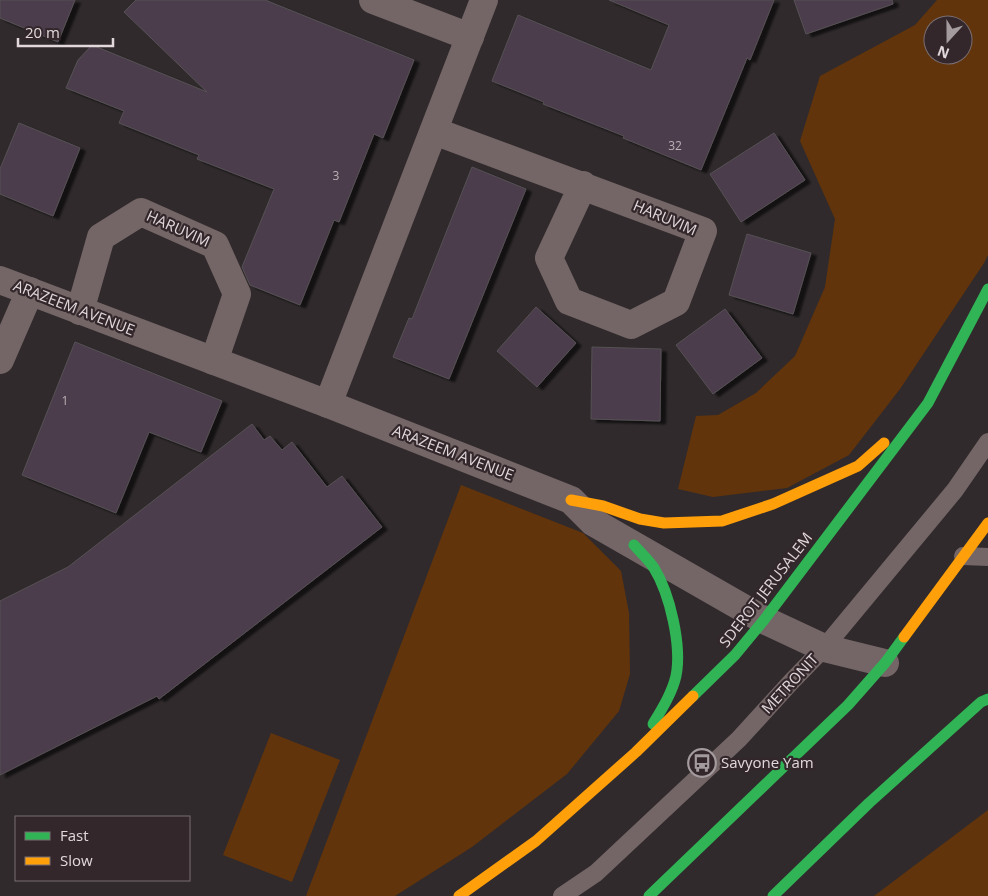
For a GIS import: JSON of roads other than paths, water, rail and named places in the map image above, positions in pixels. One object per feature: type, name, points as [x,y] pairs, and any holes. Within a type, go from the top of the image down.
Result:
[{"type":"main road","name":"SDEROT JERUSALEM","points":[[459,896],[536,841],[636,752],[735,655],[764,620],[928,403],[988,289]]},
{"type":"main road","points":[[571,500],[603,506],[640,519],[664,523],[691,524],[722,521],[773,504],[858,466],[928,403]]},
{"type":"main road","points":[[649,896],[848,704],[885,663],[988,523]]},
{"type":"main road","points":[[634,545],[656,570],[667,601],[678,645],[677,674],[668,698],[636,752]]},
{"type":"main road","points":[[773,896],[869,803],[981,702],[988,699]]},
{"type":"street","points":[[373,0],[470,37]]},
{"type":"street","points":[[328,404],[484,0]]},
{"type":"street","name":"HARUVIM","points":[[434,131],[583,185],[703,231],[676,302],[631,325],[569,302],[549,258],[583,185]]},
{"type":"street","name":"HARUVIM","points":[[80,311],[101,237],[142,212],[215,245],[237,294],[214,361]]},
{"type":"street","name":"ARAZEEM AVENUE","points":[[0,280],[328,404],[571,500],[593,522],[764,620],[824,648],[885,663]]},
{"type":"street","points":[[0,360],[30,291]]},
{"type":"lane","name":"METRONIT","points":[[562,896],[596,873],[739,739],[824,648],[955,490],[988,442]]},
{"type":"lane","points":[[964,556],[988,557]]},
{"type":"place","name":"Savyone Yam","points":[[702,763]]}]
